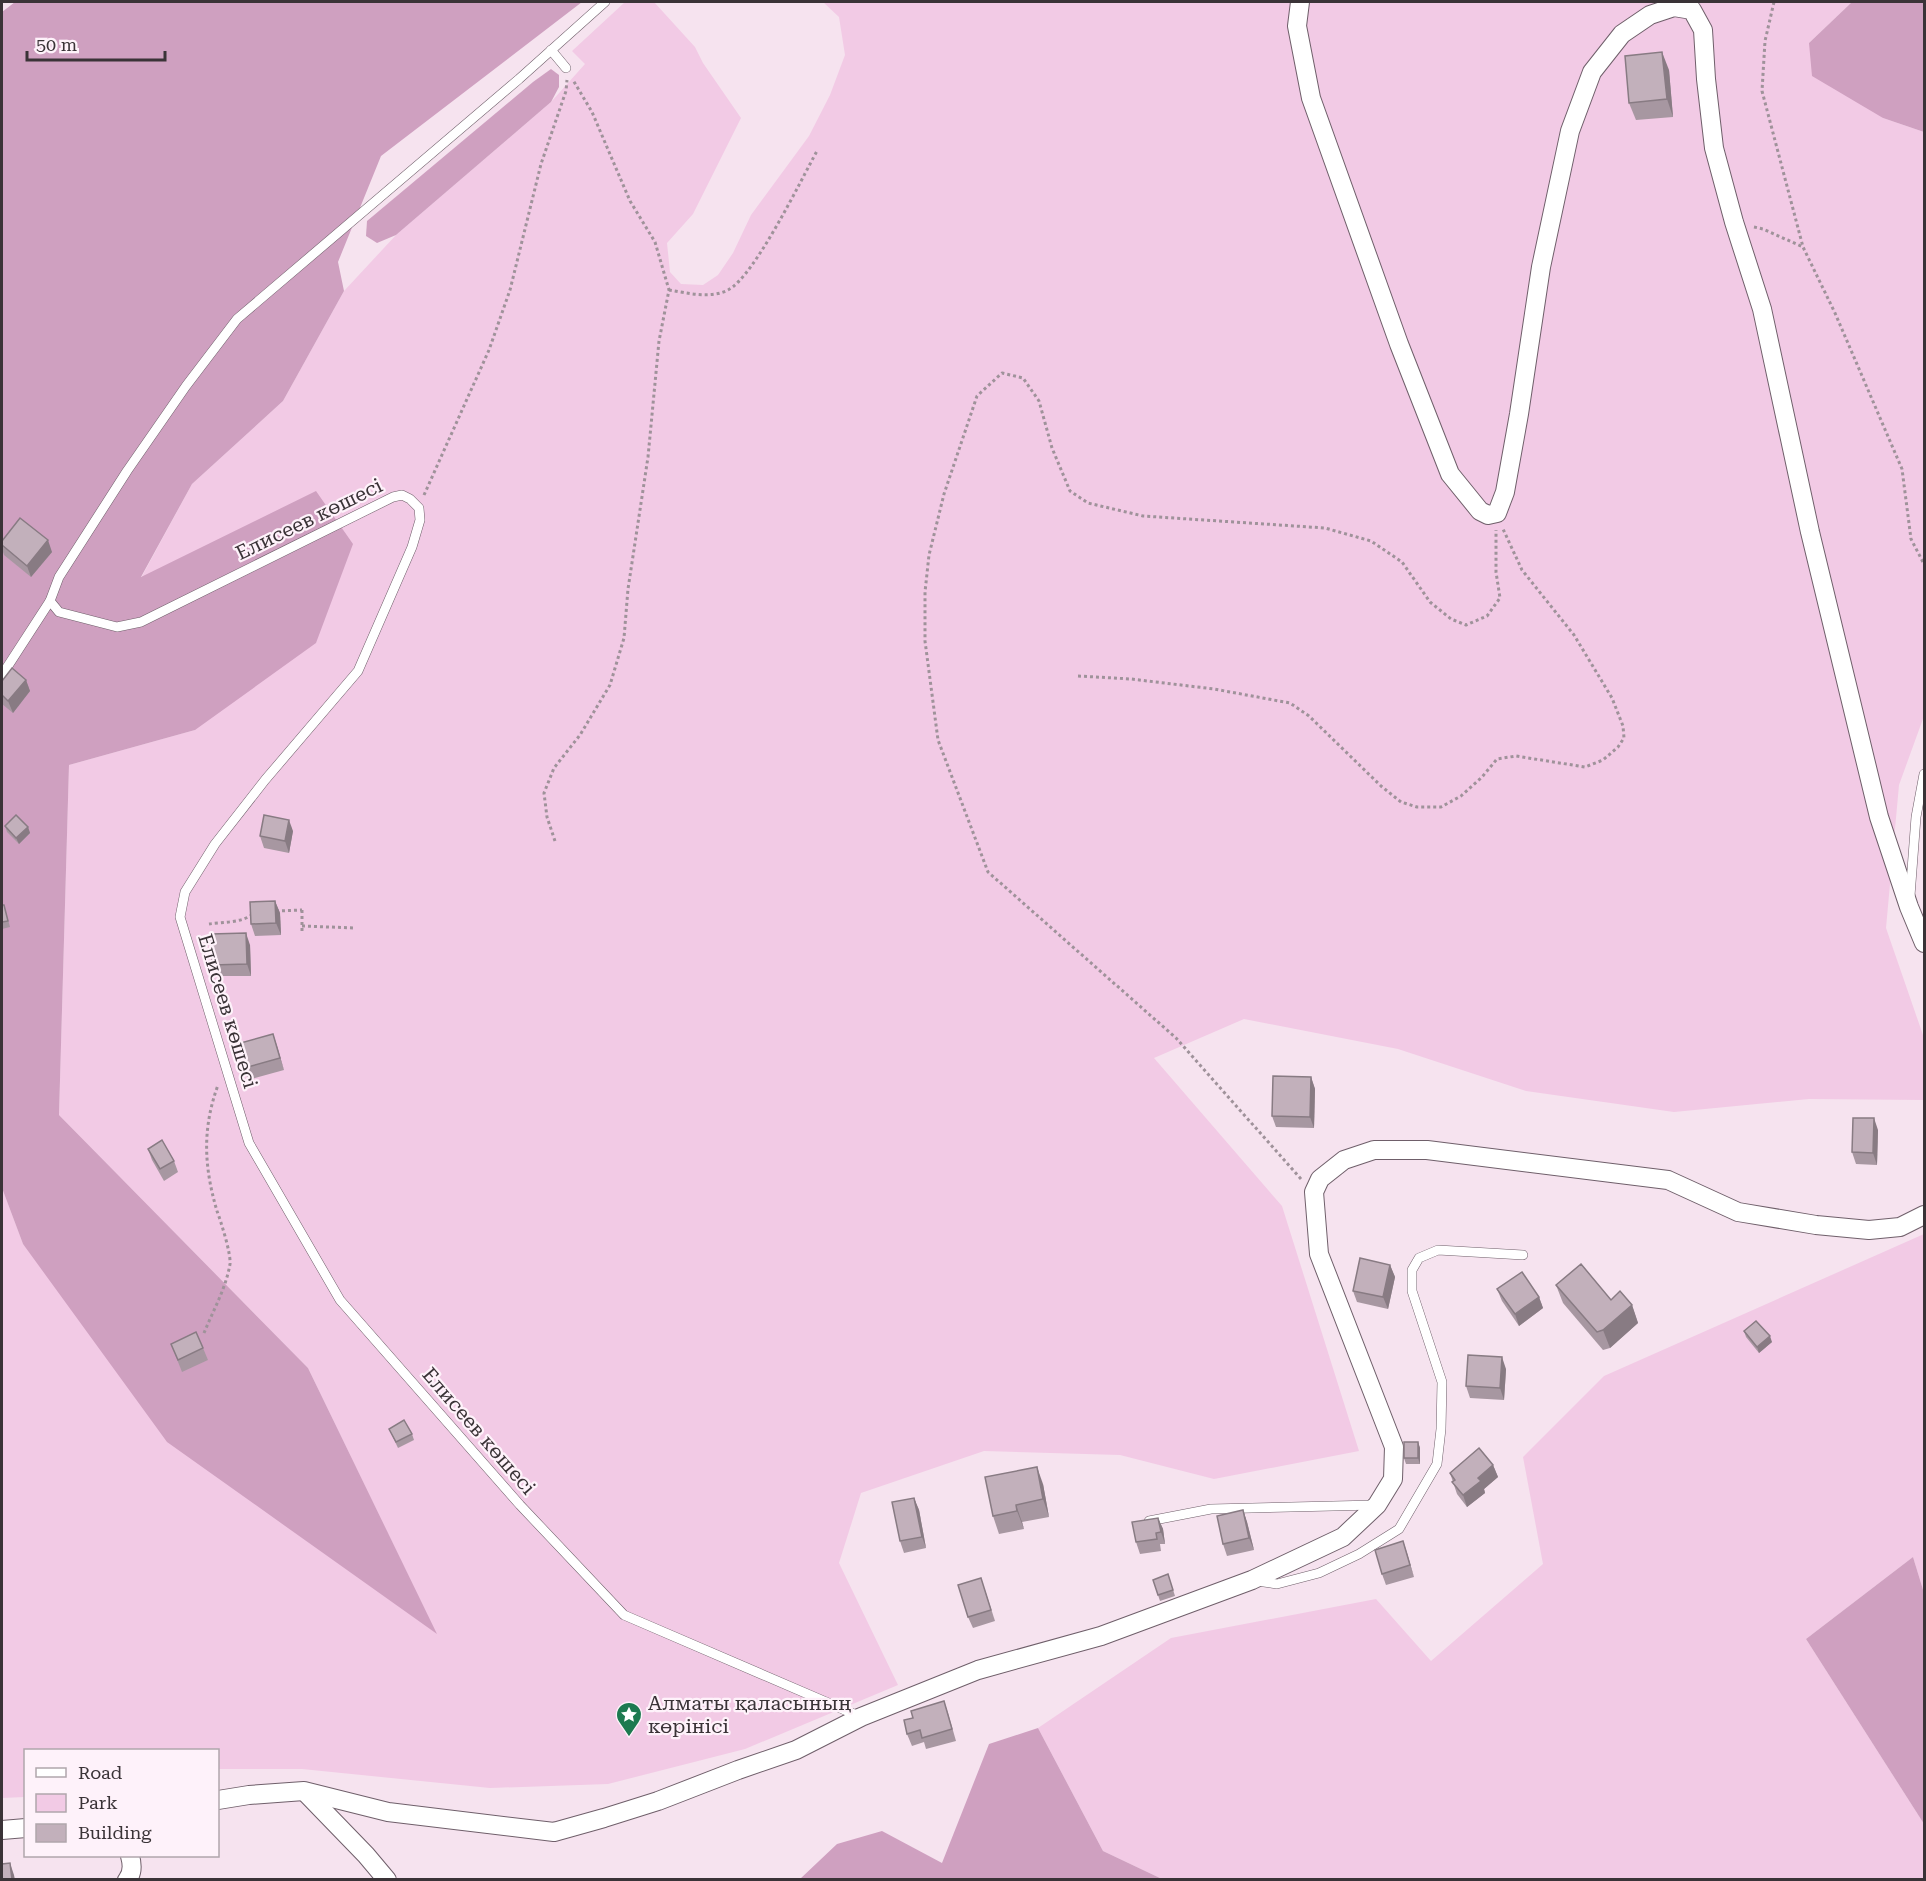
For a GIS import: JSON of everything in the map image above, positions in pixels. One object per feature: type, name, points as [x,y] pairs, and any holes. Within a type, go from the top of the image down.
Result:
[{"type":"street","points":[[1300,2],[1297,26],[1311,98],[1399,344],[1450,474],[1479,511],[1488,515],[1497,513],[1505,492],[1541,267],[1570,131],[1592,72],[1622,34],[1650,15],[1674,7],[1692,10],[1704,30],[1706,79],[1714,148],[1734,222],[1762,309],[1810,532],[1879,817],[1909,907],[1924,943]]},
{"type":"street","points":[[219,1800],[304,1791],[388,1812],[554,1832],[658,1801],[796,1750],[861,1717],[978,1670],[1101,1636],[1252,1580],[1343,1537],[1377,1505],[1393,1479],[1394,1447],[1319,1254],[1314,1192],[1320,1179],[1344,1160],[1374,1150],[1427,1150],[1668,1180],[1738,1212],[1816,1225],[1869,1230],[1900,1227],[1924,1215]]},
{"type":"street","points":[[304,1791],[387,1880]]},
{"type":"street","points":[[2,1830],[24,1828]]},
{"type":"street","points":[[127,1880],[132,1863],[130,1857]]},
{"type":"lane","points":[[2,675],[50,601],[59,577],[128,471],[186,386],[237,320],[605,2]]},
{"type":"lane","points":[[551,50],[566,68]]},
{"type":"lane","name":"Елисеев көшесі","points":[[50,601],[59,612],[117,627],[141,622],[393,497],[402,495],[419,508],[420,520],[411,547],[358,671],[258,789],[215,844],[185,892],[180,917],[249,1143],[340,1300],[520,1505],[624,1615],[861,1717]]},
{"type":"lane","points":[[1909,907],[1916,817],[1924,774]]},
{"type":"lane","points":[[1252,1580],[1277,1584],[1319,1573],[1359,1554],[1399,1529],[1437,1464],[1441,1429],[1442,1382],[1412,1291],[1412,1270],[1419,1258],[1438,1251],[1523,1255]]},
{"type":"lane","points":[[1149,1521],[1211,1509],[1377,1505]]},
{"type":"path","points":[[1773,2],[1766,41],[1762,91],[1803,247],[1835,313],[1902,469],[1911,539],[1924,564]]},
{"type":"path","points":[[555,841],[547,817],[544,793],[554,768],[580,735],[610,685],[624,638],[628,589],[648,457],[658,351],[669,290],[655,242],[630,201],[592,112],[566,68]]},
{"type":"path","points":[[419,508],[489,350],[510,290],[541,164],[566,91],[568,74],[566,68]]},
{"type":"path","points":[[669,290],[708,294],[728,290],[740,281],[769,238],[817,151]]},
{"type":"path","points":[[1734,222],[1763,229],[1803,247]]},
{"type":"path","points":[[1314,1192],[1176,1038],[988,872],[938,740],[925,641],[929,555],[944,494],[977,396],[1002,373],[1023,378],[1039,401],[1052,448],[1064,479],[1070,491],[1088,503],[1143,516],[1325,528],[1371,541],[1401,562],[1430,602],[1451,619],[1466,624],[1487,616],[1500,598],[1496,572],[1497,513]]},
{"type":"path","points":[[1078,676],[1131,679],[1215,689],[1290,703],[1310,716],[1381,786],[1401,802],[1417,807],[1441,807],[1461,796],[1482,777],[1497,759],[1516,756],[1585,767],[1603,760],[1618,747],[1624,738],[1623,726],[1612,698],[1574,635],[1522,570],[1497,513]]},
{"type":"path","points":[[266,911],[302,908],[302,931]]},
{"type":"path","points":[[209,924],[251,917],[254,912]]},
{"type":"path","points":[[302,926],[356,928]]},
{"type":"path","points":[[204,1333],[222,1290],[230,1262],[210,1186],[205,1146],[213,1099],[225,1064]]},
{"type":"green space","points":[[625,2],[654,2],[695,47],[703,63],[741,118],[693,214],[667,243],[670,272],[681,284],[703,285],[718,275],[733,253],[751,215],[809,136],[830,95],[845,55],[839,17],[823,2],[1852,2],[1809,43],[1883,118],[1924,132],[1924,716],[1899,785],[1886,928],[1924,1038],[1924,1100],[1809,1099],[1674,1112],[1526,1091],[1398,1049],[1244,1019],[1154,1058],[1282,1206],[1359,1451],[1214,1479],[1120,1455],[984,1451],[861,1493],[839,1563],[898,1685],[745,1749],[608,1784],[490,1788],[302,1769],[219,1769],[219,1749],[24,1749],[24,1797],[2,1798],[2,1188],[23,1244],[436,1633],[308,1368],[59,1115],[69,765],[195,730],[141,578],[192,484],[283,401],[344,291],[396,235],[551,102],[585,64],[572,51]]},
{"type":"green space","points":[[1924,1234],[1924,1593],[1913,1557],[1806,1639],[1924,1824],[1924,1879],[1162,1879],[1103,1851],[1038,1728],[1171,1638],[1376,1599],[1431,1661],[1543,1564],[1523,1457],[1604,1376]]},
{"type":"shaded area","points":[[15,2],[582,2],[381,156],[338,262],[344,291],[283,401],[192,484],[141,577],[316,491],[353,544],[316,643],[195,730],[69,765],[59,1115],[308,1368],[437,1634],[167,1442],[23,1244],[2,1188],[2,12]]},
{"type":"shaded area","points":[[1852,2],[1924,2],[1924,132],[1883,118],[1812,76],[1809,43]]},
{"type":"shaded area","points":[[551,69],[559,75],[559,87],[551,102],[396,235],[377,243],[366,236],[367,221]]},
{"type":"shaded area","points":[[1913,1557],[1924,1593],[1924,1824],[1806,1639]]},
{"type":"shaded area","points":[[1038,1728],[1103,1851],[1162,1879],[800,1879],[837,1844],[882,1831],[942,1863],[989,1744]]},
{"type":"building","points":[[1662,52],[1667,99],[1629,103],[1625,56]]},
{"type":"building","points":[[20,518],[48,540],[27,566],[2,545],[2,541]]},
{"type":"building","points":[[12,668],[26,680],[8,701],[2,695],[2,681]]},
{"type":"building","points":[[16,815],[28,827],[16,838],[5,826]]},
{"type":"building","points":[[264,815],[289,820],[285,841],[260,836]]},
{"type":"building","points":[[275,901],[276,923],[251,924],[250,902]]},
{"type":"building","points":[[2,905],[4,905],[8,921],[2,922]]},
{"type":"building","points":[[246,933],[247,964],[212,965],[211,934]]},
{"type":"building","points":[[273,1034],[280,1058],[244,1068],[237,1044]]},
{"type":"building","points":[[1273,1076],[1311,1077],[1310,1117],[1272,1116]]},
{"type":"building","points":[[1853,1118],[1874,1118],[1873,1153],[1852,1152]]},
{"type":"building","points":[[162,1140],[174,1161],[160,1169],[148,1149]]},
{"type":"building","points":[[1360,1258],[1390,1265],[1383,1297],[1353,1291]]},
{"type":"building","points":[[1581,1264],[1611,1300],[1620,1291],[1632,1305],[1603,1330],[1597,1332],[1556,1285]]},
{"type":"building","points":[[1522,1272],[1539,1297],[1515,1314],[1497,1289]]},
{"type":"building","points":[[1756,1321],[1770,1336],[1757,1347],[1744,1331]]},
{"type":"building","points":[[196,1332],[203,1348],[178,1360],[171,1344]]},
{"type":"building","points":[[1468,1355],[1502,1357],[1500,1388],[1466,1386]]},
{"type":"building","points":[[404,1420],[412,1434],[396,1442],[389,1429]]},
{"type":"building","points":[[1404,1442],[1418,1442],[1418,1458],[1404,1458]]},
{"type":"building","points":[[1479,1448],[1493,1465],[1478,1478],[1481,1481],[1463,1495],[1452,1482],[1455,1480],[1450,1473]]},
{"type":"building","points":[[1037,1467],[1043,1499],[1016,1505],[1017,1511],[993,1516],[985,1477]]},
{"type":"building","points":[[914,1498],[922,1537],[900,1541],[892,1502]]},
{"type":"building","points":[[1243,1510],[1249,1538],[1223,1544],[1217,1516]]},
{"type":"building","points":[[1158,1518],[1161,1532],[1156,1533],[1157,1539],[1136,1542],[1132,1522]]},
{"type":"building","points":[[1403,1541],[1410,1565],[1382,1574],[1375,1550]]},
{"type":"building","points":[[1168,1574],[1173,1590],[1158,1595],[1153,1580]]},
{"type":"building","points":[[981,1578],[991,1610],[968,1617],[958,1585]]},
{"type":"building","points":[[944,1701],[952,1729],[922,1738],[920,1730],[907,1734],[904,1720],[913,1718],[911,1711]]},
{"type":"building","points":[[10,1863],[12,1880],[2,1880],[2,1864]]},
{"type":"place","name":"Алматы қаласының көрінісі","points":[[629,1738]]}]
